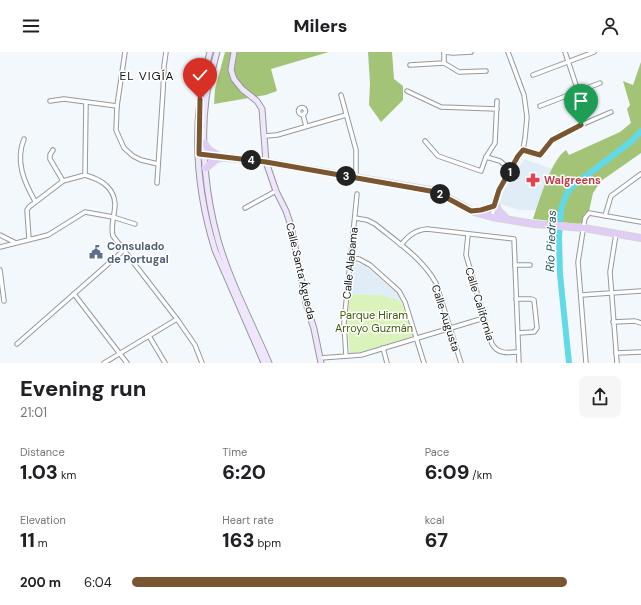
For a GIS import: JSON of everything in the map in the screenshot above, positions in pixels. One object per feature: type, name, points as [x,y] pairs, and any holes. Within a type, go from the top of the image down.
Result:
[{"type":"main road","points":[[210,52],[200,99],[202,155],[206,168],[213,219],[218,240],[231,276],[270,363]]},
{"type":"main road","points":[[217,52],[206,98],[204,142],[200,178],[205,212],[209,232],[215,250],[264,363]]},
{"type":"main road","name":"Calle Santa Águeda","points":[[234,52],[231,70],[234,79],[242,90],[257,101],[262,109],[266,162],[276,191],[286,211],[291,226],[306,302],[314,329],[320,360]]},
{"type":"main road","points":[[204,142],[211,152],[222,157]]},
{"type":"main road","points":[[202,155],[266,162],[436,192],[471,211],[492,217],[545,225],[574,227],[584,225],[616,234],[641,238]]},
{"type":"main road","points":[[206,168],[215,160],[222,157]]},
{"type":"main road","points":[[471,211],[481,210],[494,204],[500,213],[509,220]]},
{"type":"street","points":[[125,52],[117,106],[116,130],[124,148],[133,156],[141,160],[158,164]]},
{"type":"street","points":[[157,183],[166,52]]},
{"type":"street","points":[[444,64],[444,52],[472,52]]},
{"type":"street","points":[[492,217],[494,204],[499,190],[518,156],[523,150],[527,117],[524,95],[508,52]]},
{"type":"street","points":[[565,52],[578,91],[581,125]]},
{"type":"street","points":[[533,75],[594,52]]},
{"type":"street","points":[[410,65],[444,64],[459,72],[486,70]]},
{"type":"street","points":[[540,106],[600,83]]},
{"type":"street","points":[[407,91],[441,107],[497,108]]},
{"type":"street","points":[[340,95],[356,150],[356,177]]},
{"type":"street","points":[[50,101],[64,99],[117,106]]},
{"type":"street","points":[[85,175],[86,102]]},
{"type":"street","points":[[425,141],[438,156],[481,171],[486,157],[496,143],[497,102]]},
{"type":"street","points":[[523,150],[540,155],[552,140],[611,112]]},
{"type":"street","points":[[303,115],[306,126]]},
{"type":"street","points":[[265,136],[277,135],[346,115]]},
{"type":"street","points":[[24,139],[20,147],[20,166],[25,183],[35,201]]},
{"type":"street","points":[[53,150],[50,155],[50,160],[64,181]]},
{"type":"street","points":[[486,157],[500,160],[511,170]]},
{"type":"street","points":[[605,216],[611,196],[641,174]]},
{"type":"street","points":[[29,239],[27,210],[35,201],[64,181],[85,175],[98,179],[109,188],[115,203],[111,230],[113,236],[177,319],[195,345],[202,363]]},
{"type":"street","points":[[245,208],[276,191]]},
{"type":"street","name":"Calle Alabama","points":[[346,356],[344,323],[357,194]]},
{"type":"street","points":[[0,247],[15,242],[48,235],[85,212],[113,217],[135,224]]},
{"type":"street","points":[[586,363],[578,262],[585,218],[589,213],[641,222]]},
{"type":"street","name":"Calle Augusta","points":[[355,218],[367,220],[375,224],[418,259],[431,274],[436,283],[461,363]]},
{"type":"street","points":[[401,245],[408,236],[419,230],[427,229],[514,240],[519,363]]},
{"type":"street","points":[[616,234],[610,272],[617,363]]},
{"type":"street","points":[[0,235],[15,242]]},
{"type":"street","name":"Calle California","points":[[468,235],[466,255],[492,344],[495,349],[502,353],[518,352]]},
{"type":"street","points":[[17,344],[124,250]]},
{"type":"street","points":[[351,258],[370,265],[399,291],[406,302],[424,363]]},
{"type":"street","points":[[515,265],[530,265]]},
{"type":"street","points":[[0,270],[4,301]]},
{"type":"street","points":[[581,295],[641,291]]},
{"type":"street","points":[[74,294],[127,363]]},
{"type":"street","points":[[516,299],[531,298],[534,300],[537,328],[534,332],[518,333]]},
{"type":"street","points":[[320,360],[361,355],[484,318]]},
{"type":"street","points":[[104,363],[177,319]]},
{"type":"street","points":[[614,322],[641,322]]},
{"type":"street","points":[[149,336],[165,363]]},
{"type":"street","points":[[383,348],[387,363]]},
{"type":"street","points":[[616,353],[641,352]]},
{"type":"shaded area","points":[[524,159],[553,169],[536,210],[519,210],[500,204],[502,193]]},
{"type":"shaded area","points":[[353,264],[364,265],[368,268],[397,293],[401,301],[381,295],[350,294]]},
{"type":"green space","points":[[225,52],[329,52],[271,69],[277,91],[266,95],[214,104],[215,89]]},
{"type":"green space","points":[[368,52],[392,52],[394,79],[403,86],[403,100],[381,122],[369,105],[370,83]]},
{"type":"green space","points":[[641,62],[641,153],[601,181],[593,193],[589,211],[585,213],[582,223],[579,224],[533,219],[542,192],[555,162],[566,150],[569,155],[620,132],[631,123],[627,109],[630,105],[623,81],[633,85]]},
{"type":"green space","name":"Parque Hiram Arroyo Guzmán","points":[[350,294],[381,295],[401,301],[413,335],[411,337],[358,353],[350,354],[347,324]]},
{"type":"waterway","name":"Río Piedras","points":[[569,363],[560,274],[559,237],[561,209],[567,193],[573,186],[633,140],[641,131]]},
{"type":"place","name":"Walgreens","points":[[533,180]]},
{"type":"place","name":"Consulado de Portugal","points":[[96,252]]},
{"type":"district","name":"EL VIGÍA","points":[[147,76]]},
{"type":"route","points":[[200,99],[198,141],[199,154],[266,162],[436,192],[471,211],[488,209],[494,206],[499,190],[518,156],[523,150],[540,155],[552,140],[581,125]]}]
